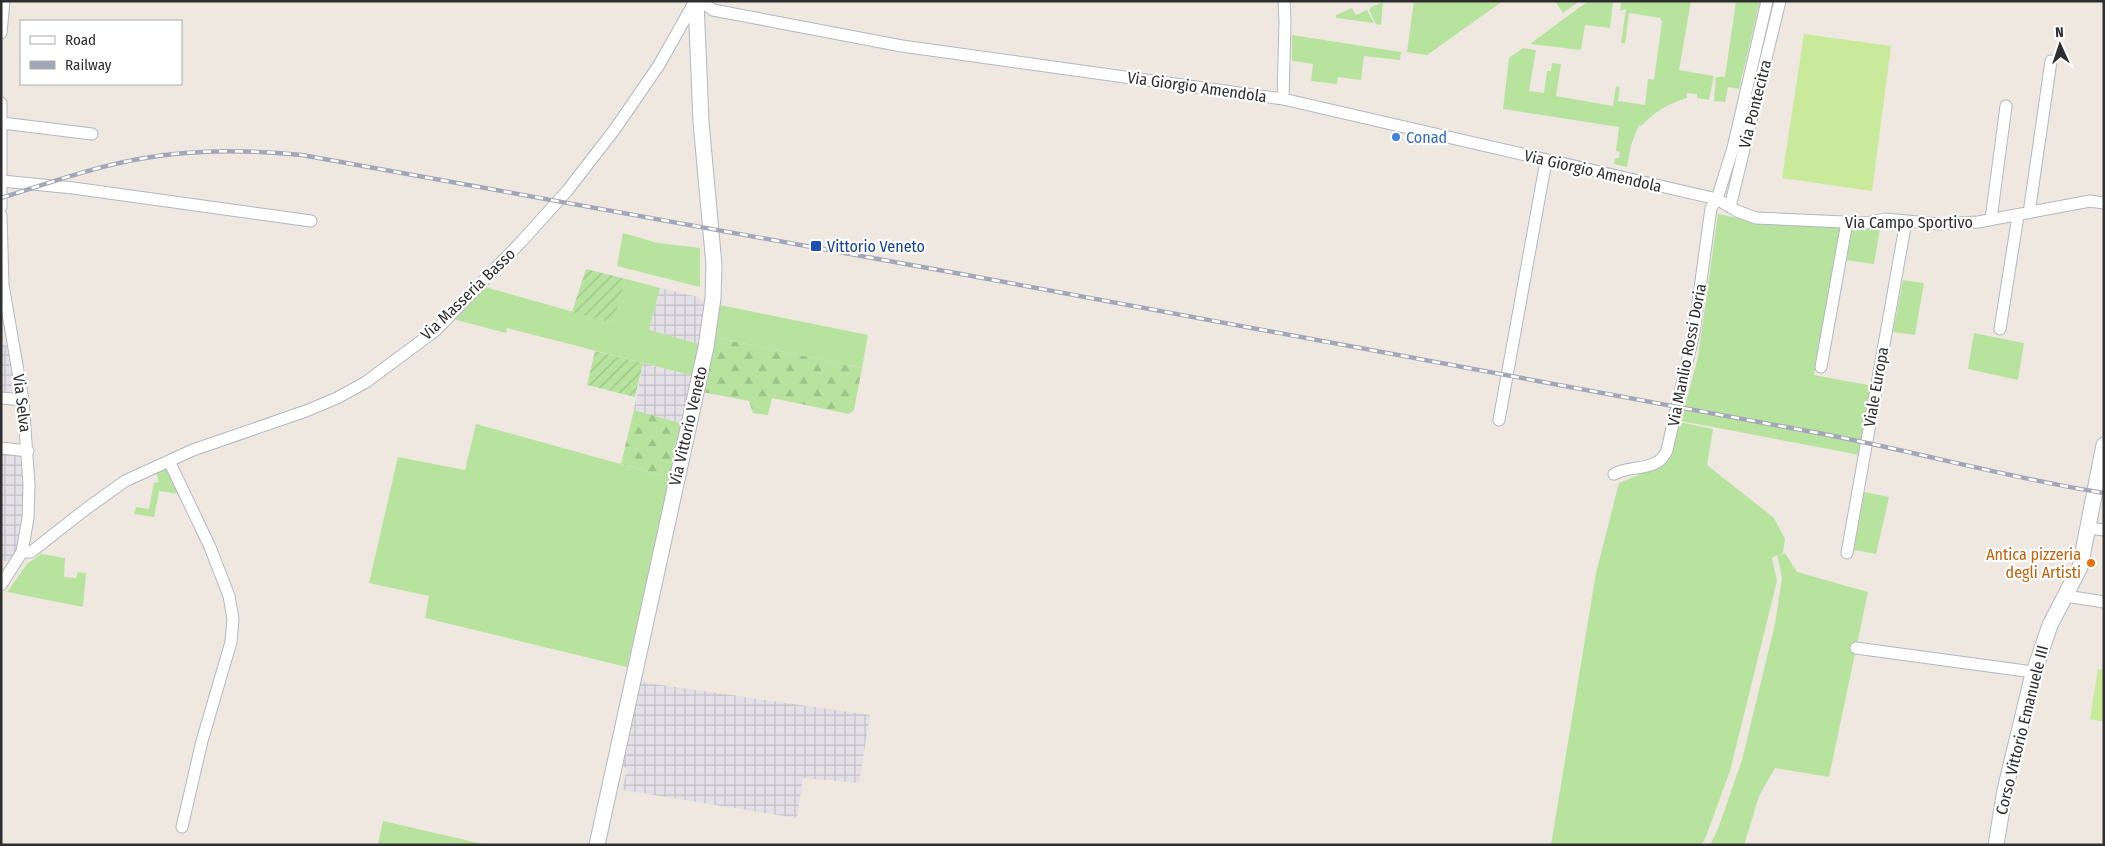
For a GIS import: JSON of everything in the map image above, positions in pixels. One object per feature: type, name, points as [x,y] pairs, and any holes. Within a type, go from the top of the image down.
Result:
[{"type":"street","points":[[1,33],[4,1]]},
{"type":"street","name":"Via Masseria Basso","points":[[22,552],[31,552],[125,481],[192,450],[306,411],[337,398],[366,382],[436,330],[521,242],[567,191],[616,130],[659,65],[695,1]]},
{"type":"street","name":"Via Vittorio Veneto","points":[[597,845],[710,320],[714,265],[701,122],[695,1]]},
{"type":"street","name":"Via Giorgio Amendola","points":[[700,1],[713,10],[902,46],[1283,99],[1717,199]]},
{"type":"street","points":[[1283,99],[1284,1]]},
{"type":"street","name":"Via Pontecitra","points":[[1717,199],[1733,148],[1767,1]]},
{"type":"street","name":"Via Pontecitra","points":[[1730,207],[1780,1]]},
{"type":"street","points":[[2000,329],[2051,61]]},
{"type":"street","points":[[1,103],[1,207]]},
{"type":"street","points":[[1991,220],[2006,106]]},
{"type":"street","points":[[2,123],[92,134]]},
{"type":"street","points":[[1499,420],[1546,161]]},
{"type":"street","points":[[1692,194],[1708,190],[1724,178]]},
{"type":"street","points":[[2,181],[73,188],[311,221]]},
{"type":"street","name":"Via Campo Sportivo","points":[[1717,199],[1756,218],[1866,223],[1880,219],[1952,224],[2023,215],[2090,201],[2104,203]]},
{"type":"street","name":"Via Manlio Rossi Doria","points":[[1614,474],[1625,470],[1652,466],[1665,457],[1694,332],[1711,208],[1717,199]]},
{"type":"street","name":"Via Selva","points":[[1,215],[4,285],[23,400],[28,451],[28,518],[22,552],[1,585]]},
{"type":"street","name":"Viale Europa","points":[[1847,553],[1906,221]]},
{"type":"street","points":[[1821,367],[1847,222]]},
{"type":"street","points":[[1,398],[23,400]]},
{"type":"street","name":"Corso Vittorio Emanuele III","points":[[1996,845],[2005,790],[2033,672],[2050,625],[2080,567],[2104,445]]},
{"type":"street","points":[[1,448],[28,451]]},
{"type":"street","points":[[168,461],[216,563],[229,596],[233,620],[231,642],[202,742],[182,826]]},
{"type":"street","points":[[2088,528],[2104,530]]},
{"type":"street","points":[[2066,596],[2104,602]]},
{"type":"street","points":[[1856,648],[2033,672]]},
{"type":"shaded area","points":[[660,288],[698,297],[706,305],[699,344],[649,330]]},
{"type":"shaded area","points":[[1,345],[11,346],[21,404],[1,402]]},
{"type":"shaded area","points":[[643,363],[694,376],[683,424],[634,410]]},
{"type":"shaded area","points":[[1,446],[25,448],[27,484],[18,550],[13,562],[1,561]]},
{"type":"shaded area","points":[[640,682],[870,715],[859,783],[803,778],[797,818],[622,790],[627,769],[623,766]]},
{"type":"green space","points":[[1414,1],[1503,1],[1427,55],[1407,52]]},
{"type":"green space","points":[[1555,1],[1580,1],[1563,13]]},
{"type":"green space","points":[[1588,1],[1613,1],[1610,28],[1585,25],[1581,50],[1530,44]]},
{"type":"green space","points":[[1621,1],[1691,1],[1679,70],[1714,76],[1709,100],[1697,98],[1697,94],[1687,93],[1687,98],[1667,106],[1641,126],[1639,125],[1631,145],[1627,167],[1614,164],[1615,158],[1619,158],[1620,152],[1616,151],[1619,127],[1503,109],[1509,58],[1523,48],[1536,50],[1529,91],[1544,93],[1547,71],[1551,71],[1552,63],[1561,64],[1556,96],[1613,106],[1616,86],[1620,87],[1618,101],[1645,105],[1648,79],[1654,80],[1662,22],[1660,18],[1629,13],[1625,44],[1621,43],[1626,9],[1620,11]]},
{"type":"green space","points":[[1736,1],[1760,1],[1739,89],[1728,87],[1725,102],[1714,101],[1716,77],[1725,77]]},
{"type":"green space","points":[[1383,2],[1381,25],[1376,24],[1369,10],[1371,7]]},
{"type":"green space","points":[[1352,8],[1356,15],[1367,10],[1374,23],[1336,18],[1336,15]]},
{"type":"green space","points":[[1804,34],[1891,46],[1872,191],[1782,178]]},
{"type":"green space","points":[[1292,35],[1401,52],[1400,60],[1364,56],[1361,80],[1338,77],[1337,84],[1311,81],[1313,64],[1292,61]]},
{"type":"green space","points":[[1718,214],[1767,224],[1841,227],[1837,258],[1814,375],[1873,386],[1860,455],[1681,421],[1698,357]]},
{"type":"green space","points":[[1851,228],[1880,229],[1874,264],[1845,260]]},
{"type":"green space","points":[[623,233],[658,243],[700,248],[700,287],[617,266]]},
{"type":"green space","points":[[586,269],[626,279],[613,323],[572,312]]},
{"type":"green space","points":[[626,279],[660,288],[649,330],[699,344],[694,376],[507,328],[506,333],[453,319],[485,287],[613,323]]},
{"type":"green space","points":[[1903,280],[1924,283],[1915,335],[1893,332]]},
{"type":"green space","points":[[720,305],[868,335],[862,368],[713,337]]},
{"type":"green space","points":[[1974,333],[2024,343],[2018,380],[1968,369]]},
{"type":"green space","points":[[713,337],[862,368],[854,410],[849,414],[772,398],[768,415],[753,413],[749,401],[702,392]]},
{"type":"green space","points":[[595,351],[643,363],[635,397],[587,385]]},
{"type":"green space","points":[[634,410],[683,424],[671,478],[621,464]]},
{"type":"green space","points":[[1680,422],[1713,429],[1707,465],[1774,518],[1785,539],[1783,552],[1780,555],[1785,553],[1797,572],[1868,592],[1829,777],[1775,768],[1759,796],[1744,845],[1710,845],[1718,829],[1742,760],[1775,624],[1782,578],[1777,555],[1772,558],[1777,581],[1730,771],[1705,839],[1701,845],[1551,845],[1596,573],[1619,483],[1663,465],[1676,438]]},
{"type":"green space","points":[[476,424],[671,478],[627,667],[425,618],[429,596],[369,583],[398,457],[465,470]]},
{"type":"green space","points":[[166,468],[179,494],[159,491],[154,517],[134,514],[136,507],[149,509],[154,483],[159,482],[157,475],[153,473]]},
{"type":"green space","points":[[1864,492],[1889,497],[1876,554],[1854,550]]},
{"type":"green space","points":[[41,554],[65,558],[64,577],[76,578],[78,572],[86,573],[83,607],[7,592],[27,564]]},
{"type":"green space","points":[[2098,669],[2104,670],[2104,722],[2090,719]]},
{"type":"green space","points":[[383,821],[487,845],[378,844]]},
{"type":"railway","points":[[1,198],[91,170],[127,161],[165,155],[223,151],[302,155],[961,274],[1818,433],[2032,480],[2104,493]]},
{"type":"place","name":"Conad","points":[[1396,137]]},
{"type":"place","name":"Vittorio Veneto","points":[[816,246]]},
{"type":"place","name":"Antica pizzeria degli Artisti","points":[[2091,563]]}]
